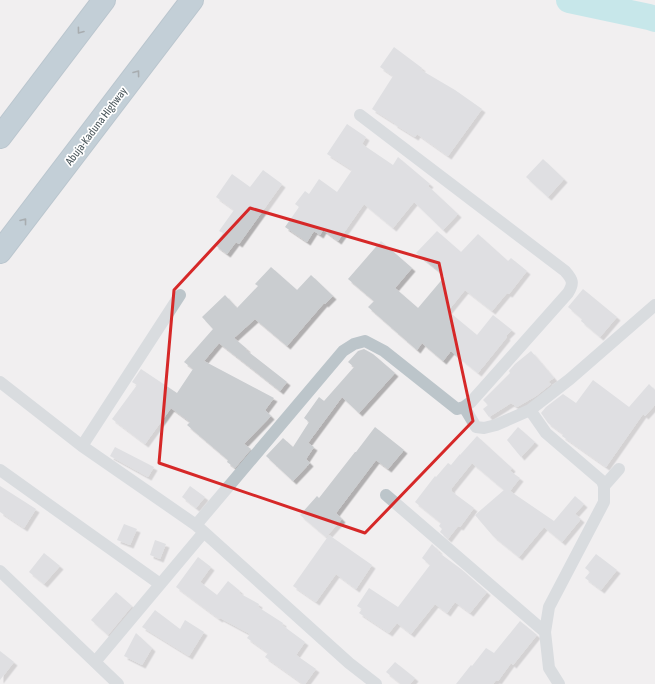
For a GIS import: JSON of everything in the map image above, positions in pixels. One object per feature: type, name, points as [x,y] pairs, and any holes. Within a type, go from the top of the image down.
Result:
[{"type":"highway","points":[[0,137],[104,0]]},
{"type":"highway","name":"Abuja-Kaduna Highway","points":[[0,252],[192,0]]},
{"type":"street","points":[[96,662],[160,584],[200,529],[344,350],[354,344],[365,341],[384,351],[457,409],[464,408],[568,293],[572,286],[571,278],[565,271],[360,115]]},
{"type":"street","points":[[82,446],[180,295]]},
{"type":"street","points":[[464,408],[476,426],[484,428],[496,425],[530,410],[570,379],[655,305]]},
{"type":"street","points":[[0,382],[82,446],[200,529],[349,663],[376,684]]},
{"type":"street","points":[[530,410],[546,433],[602,481],[604,486],[604,502],[549,607],[546,632],[549,668],[559,684]]},
{"type":"street","points":[[604,486],[619,469]]},
{"type":"street","points":[[0,470],[160,584]]},
{"type":"street","points":[[386,495],[546,632]]},
{"type":"street","points":[[0,571],[118,684]]},
{"type":"highlighted area","points":[[250,208],[439,263],[473,421],[365,533],[159,463],[174,290]]},
{"type":"building","points":[[394,47],[422,68],[421,70],[455,90],[482,109],[448,156],[417,134],[415,137],[372,109],[393,76],[380,67]]},
{"type":"building","points":[[347,124],[366,137],[362,144],[393,165],[398,157],[430,184],[428,186],[458,214],[443,230],[414,202],[393,228],[364,204],[338,241],[323,230],[320,235],[314,231],[307,242],[285,227],[299,207],[295,204],[305,191],[309,194],[319,179],[337,192],[352,170],[327,154]]},
{"type":"building","points":[[543,159],[564,179],[548,197],[526,177]]},
{"type":"building","points":[[263,170],[282,184],[239,244],[236,242],[227,254],[215,245],[223,233],[219,231],[234,210],[216,197],[232,174],[250,187]]},
{"type":"building","points":[[437,231],[461,252],[478,234],[508,261],[511,258],[527,271],[509,294],[507,293],[492,311],[465,290],[448,311],[477,335],[493,315],[512,330],[478,373],[451,351],[443,361],[422,343],[417,350],[368,307],[374,301],[348,279],[381,241],[412,268],[395,288],[418,308],[445,276],[416,253]]},
{"type":"building","points":[[271,267],[297,290],[311,275],[333,296],[325,304],[324,303],[287,346],[255,319],[234,338],[247,349],[246,350],[287,382],[280,391],[219,343],[204,361],[274,398],[265,410],[271,416],[244,444],[251,449],[235,468],[227,462],[228,460],[187,425],[190,422],[171,408],[145,444],[112,419],[137,385],[132,382],[141,369],[177,393],[193,369],[184,362],[213,329],[202,317],[225,295],[237,308],[258,286],[255,284]]},
{"type":"building","points":[[583,289],[617,317],[600,337],[581,321],[582,319],[568,307]]},
{"type":"building","points":[[364,349],[373,354],[395,373],[359,413],[342,397],[308,443],[314,447],[306,459],[310,463],[293,481],[266,456],[283,438],[293,447],[309,422],[304,418],[319,397],[324,401],[354,367],[348,362],[358,351]]},
{"type":"building","points":[[531,351],[554,378],[548,382],[551,384],[536,396],[517,407],[511,403],[489,417],[483,409],[488,405],[483,400],[510,373],[509,371],[515,364]]},
{"type":"building","points":[[593,380],[629,407],[649,384],[655,390],[655,405],[645,416],[643,414],[606,467],[562,436],[563,434],[548,423],[541,413],[546,407],[563,394],[576,403]]},
{"type":"building","points":[[375,427],[404,450],[388,469],[376,460],[336,513],[342,519],[326,537],[300,515],[317,496],[319,498]]},
{"type":"building","points":[[518,427],[535,442],[521,457],[507,440]]},
{"type":"building","points":[[477,436],[512,468],[510,471],[520,478],[510,491],[554,521],[575,496],[584,504],[575,514],[581,519],[562,542],[544,527],[519,557],[493,536],[475,515],[504,490],[472,463],[451,491],[474,508],[460,527],[458,526],[448,539],[440,532],[442,529],[439,526],[441,523],[415,502],[435,476],[436,477],[448,463],[451,465]]},
{"type":"building","points":[[115,447],[154,467],[148,477],[110,456]]},
{"type":"building","points":[[0,486],[36,509],[24,528],[0,512]]},
{"type":"building","points":[[190,486],[205,497],[196,508],[182,497]]},
{"type":"building","points":[[124,524],[137,529],[130,545],[117,540]]},
{"type":"building","points":[[329,535],[372,565],[356,589],[336,574],[316,602],[293,586]]},
{"type":"building","points":[[155,540],[166,544],[160,559],[150,555]]},
{"type":"building","points":[[432,544],[439,551],[438,552],[461,569],[487,592],[470,613],[455,602],[447,613],[435,604],[411,634],[397,623],[389,633],[359,613],[362,609],[357,606],[369,588],[398,607],[430,565],[422,558]]},
{"type":"building","points":[[44,553],[60,566],[44,584],[29,572]]},
{"type":"building","points":[[596,554],[617,570],[601,590],[585,578],[590,572],[585,568]]},
{"type":"building","points":[[198,557],[211,567],[200,582],[217,595],[228,581],[240,591],[239,593],[259,604],[258,607],[283,623],[282,625],[305,642],[296,655],[316,669],[305,684],[265,657],[268,653],[247,638],[250,634],[220,618],[219,619],[176,587]]},
{"type":"building","points":[[116,592],[132,606],[108,635],[91,620]]},
{"type":"building","points":[[155,610],[180,629],[185,620],[204,632],[189,656],[142,627]]},
{"type":"building","points":[[520,621],[537,635],[513,665],[511,663],[498,681],[496,680],[493,684],[456,684],[486,648],[494,653]]},
{"type":"building","points":[[136,633],[152,648],[142,665],[124,656]]},
{"type":"building","points":[[0,651],[14,662],[0,680]]},
{"type":"building","points":[[395,662],[415,678],[410,684],[401,684],[386,672]]},
{"type":"waterway","points":[[569,0],[655,19]]}]
